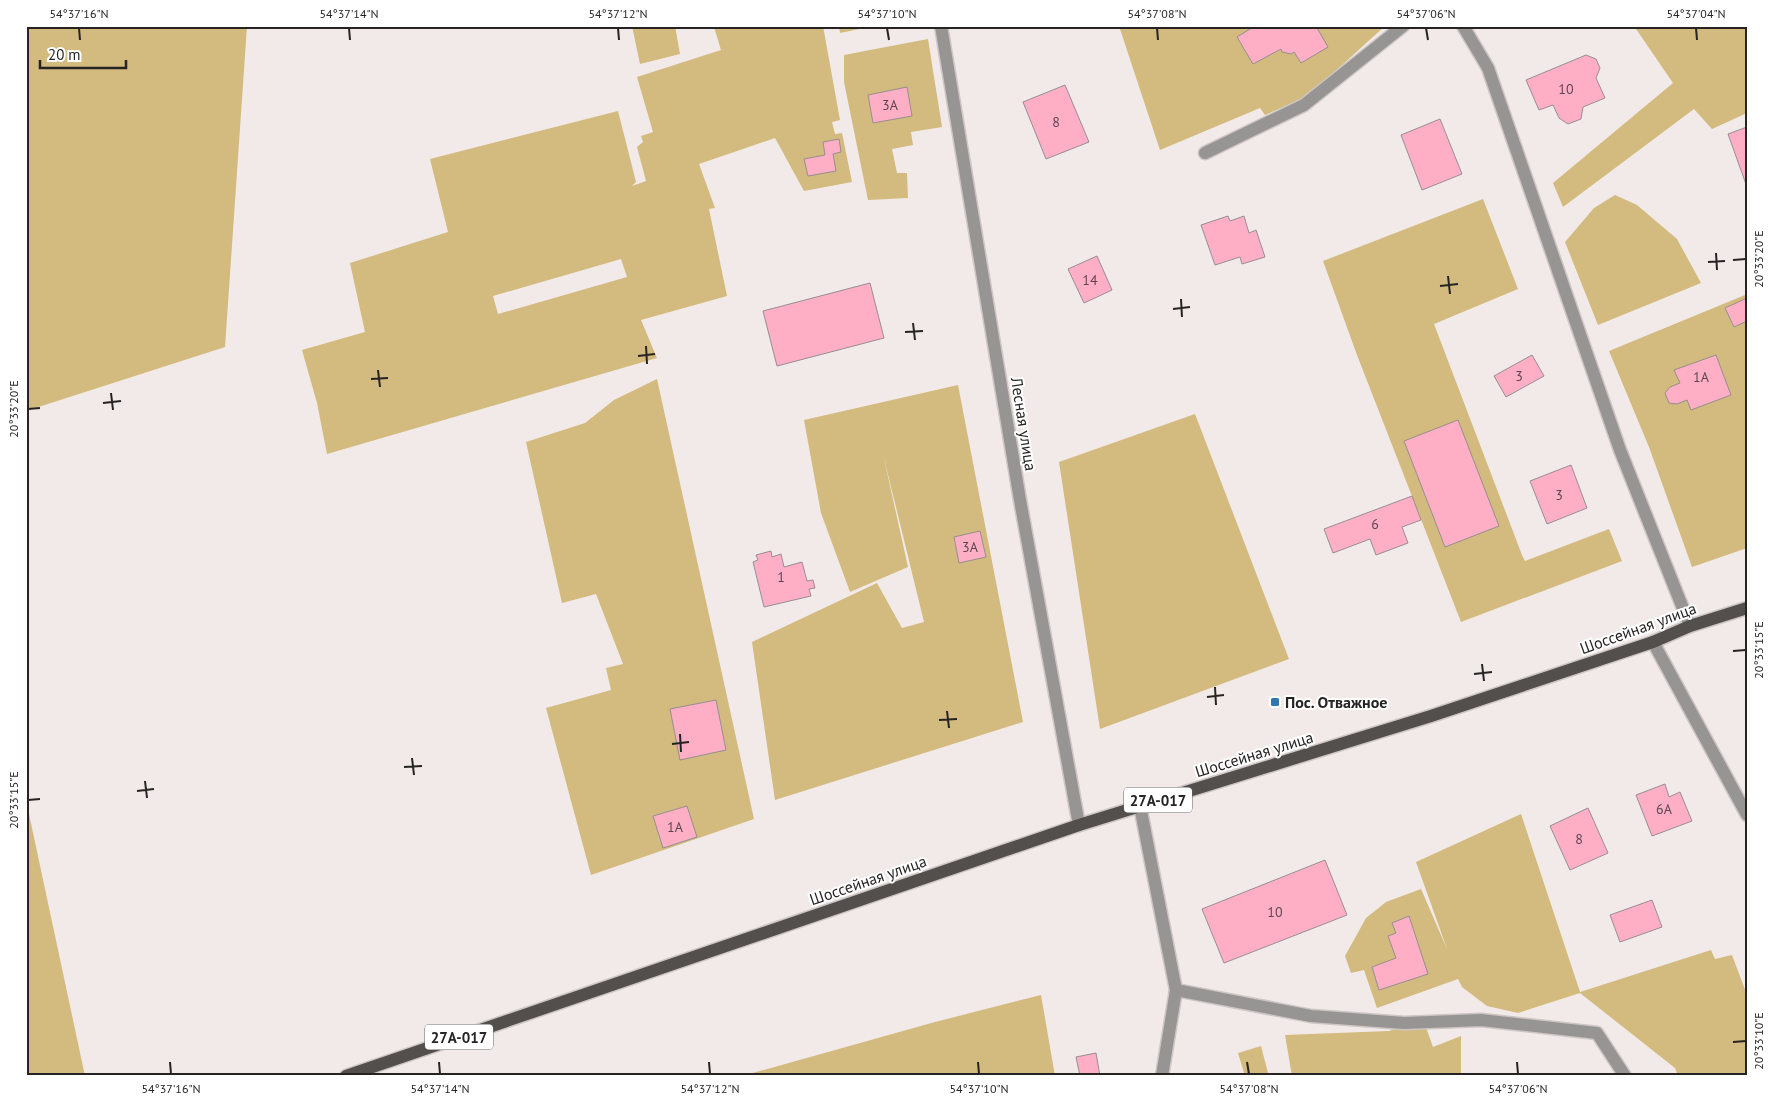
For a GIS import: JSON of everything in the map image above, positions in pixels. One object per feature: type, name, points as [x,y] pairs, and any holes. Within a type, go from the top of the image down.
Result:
[{"type":"main road","name":"Шоссейная улица","points":[[346,1076],[1079,825],[1431,716],[1653,642],[1690,626],[1747,608]]},
{"type":"street","name":"Лесная улица","points":[[942,26],[1020,500],[1079,825]]},
{"type":"street","points":[[1205,153],[1304,104],[1403,26]]},
{"type":"street","points":[[1463,26],[1488,68],[1620,450],[1690,626]]},
{"type":"street","points":[[1653,642],[1747,815]]},
{"type":"street","points":[[1140,806],[1176,990],[1162,1076]]},
{"type":"street","points":[[1176,990],[1311,1016],[1404,1023],[1481,1020],[1597,1034],[1625,1076]]},
{"type":"shaded area","points":[[26,26],[247,26],[225,347],[26,411]]},
{"type":"shaded area","points":[[632,26],[675,26],[680,54],[640,64]]},
{"type":"shaded area","points":[[823,26],[840,120],[832,122],[835,134],[842,133],[852,182],[804,191],[775,138],[699,164],[715,208],[709,209],[727,296],[641,320],[657,358],[327,454],[317,403],[302,350],[365,332],[350,263],[448,232],[430,159],[618,111],[636,182],[632,186],[646,181],[637,147],[643,142],[641,136],[653,132],[637,77],[721,50],[714,27]],"holes":[[[621,259],[627,277],[498,314],[493,296]]]},
{"type":"shaded area","points":[[839,26],[874,26],[840,33]]},
{"type":"shaded area","points":[[1119,26],[1385,26],[1308,96],[1265,115],[1260,108],[1160,150]]},
{"type":"shaded area","points":[[1634,26],[1747,26],[1747,113],[1712,129],[1694,109],[1563,207],[1553,183],[1673,83]]},
{"type":"shaded area","points":[[928,39],[942,127],[911,132],[913,145],[892,149],[897,173],[907,173],[908,198],[868,200],[844,82],[844,55]]},
{"type":"shaded area","points":[[1615,195],[1637,205],[1677,239],[1701,283],[1598,325],[1565,242],[1594,208]]},
{"type":"shaded area","points":[[1483,199],[1518,289],[1434,324],[1522,555],[1525,561],[1609,529],[1622,561],[1461,622],[1357,355],[1323,261]]},
{"type":"shaded area","points":[[1745,295],[1747,296],[1747,548],[1692,567],[1649,447],[1609,351]]},
{"type":"shaded area","points":[[657,379],[754,819],[591,875],[546,708],[611,690],[606,668],[623,664],[596,594],[562,603],[526,442],[585,423],[614,400]]},
{"type":"shaded area","points":[[958,385],[1023,722],[775,800],[752,642],[877,583],[902,628],[924,622],[883,454],[908,567],[850,592],[821,513],[804,420]]},
{"type":"shaded area","points":[[1195,414],[1289,659],[1100,729],[1059,462]]},
{"type":"shaded area","points":[[26,800],[85,1076],[26,1076]]},
{"type":"shaded area","points":[[1521,814],[1580,992],[1711,950],[1715,959],[1732,955],[1747,995],[1747,1076],[1678,1076],[1675,1068],[1580,993],[1518,1013],[1487,1006],[1462,987],[1458,979],[1377,1008],[1364,970],[1351,973],[1345,956],[1366,918],[1386,902],[1421,889],[1447,949],[1416,862]]},
{"type":"shaded area","points":[[1041,995],[1055,1076],[742,1076],[935,1022]]},
{"type":"shaded area","points":[[1423,1019],[1433,1047],[1461,1036],[1461,1076],[1292,1076],[1285,1035],[1389,1031]]},
{"type":"shaded area","points":[[1261,1046],[1268,1073],[1266,1076],[1245,1076],[1238,1053]]},
{"type":"building","points":[[1255,26],[1316,26],[1328,47],[1301,63],[1294,52],[1291,54],[1282,52],[1281,49],[1253,64],[1237,37]]},
{"type":"building","points":[[1586,55],[1596,59],[1600,68],[1596,78],[1605,98],[1583,107],[1581,119],[1568,124],[1559,118],[1553,105],[1539,110],[1526,80]]},
{"type":"building","points":[[1065,85],[1089,142],[1046,159],[1023,102]]},
{"type":"building","points":[[907,87],[912,116],[873,123],[868,95]]},
{"type":"building","points":[[1440,119],[1462,174],[1422,190],[1401,135]]},
{"type":"building","points":[[1747,127],[1747,187],[1728,134]]},
{"type":"building","points":[[839,139],[841,152],[833,154],[836,171],[808,176],[804,159],[825,155],[823,142]]},
{"type":"building","points":[[1228,216],[1230,221],[1244,216],[1249,233],[1256,230],[1265,257],[1242,264],[1240,257],[1215,265],[1201,225]]},
{"type":"building","points":[[1097,256],[1112,290],[1084,303],[1068,269]]},
{"type":"building","points":[[870,283],[884,338],[777,366],[763,311]]},
{"type":"building","points":[[1747,298],[1747,321],[1734,327],[1725,308]]},
{"type":"building","points":[[1532,355],[1544,376],[1506,397],[1494,376]]},
{"type":"building","points":[[1716,355],[1731,395],[1691,410],[1687,400],[1677,404],[1669,403],[1665,393],[1670,387],[1680,383],[1674,370]]},
{"type":"building","points":[[1458,420],[1499,526],[1445,547],[1404,441]]},
{"type":"building","points":[[1571,465],[1587,508],[1547,524],[1530,481]]},
{"type":"building","points":[[1412,496],[1421,520],[1402,527],[1408,543],[1376,555],[1370,539],[1333,553],[1324,529]]},
{"type":"building","points":[[980,531],[986,557],[959,563],[954,537]]},
{"type":"building","points":[[771,551],[772,557],[781,554],[784,567],[802,562],[807,581],[813,580],[815,588],[809,589],[811,596],[764,607],[753,562],[758,560],[756,555]]},
{"type":"building","points":[[716,700],[726,750],[680,760],[670,709]]},
{"type":"building","points":[[1665,784],[1669,797],[1680,792],[1692,821],[1652,836],[1636,795]]},
{"type":"building","points":[[687,806],[697,837],[663,848],[653,816]]},
{"type":"building","points":[[1588,808],[1608,853],[1570,870],[1550,826]]},
{"type":"building","points":[[1325,860],[1347,915],[1224,963],[1202,909]]},
{"type":"building","points":[[1652,900],[1662,927],[1620,942],[1610,915]]},
{"type":"building","points":[[1409,916],[1428,974],[1379,990],[1372,967],[1396,958],[1388,936],[1396,933],[1392,923]]},
{"type":"building","points":[[1096,1053],[1100,1076],[1080,1076],[1076,1057]]},
{"type":"place","name":"Пос. Отважное","points":[[1275,702]]}]
